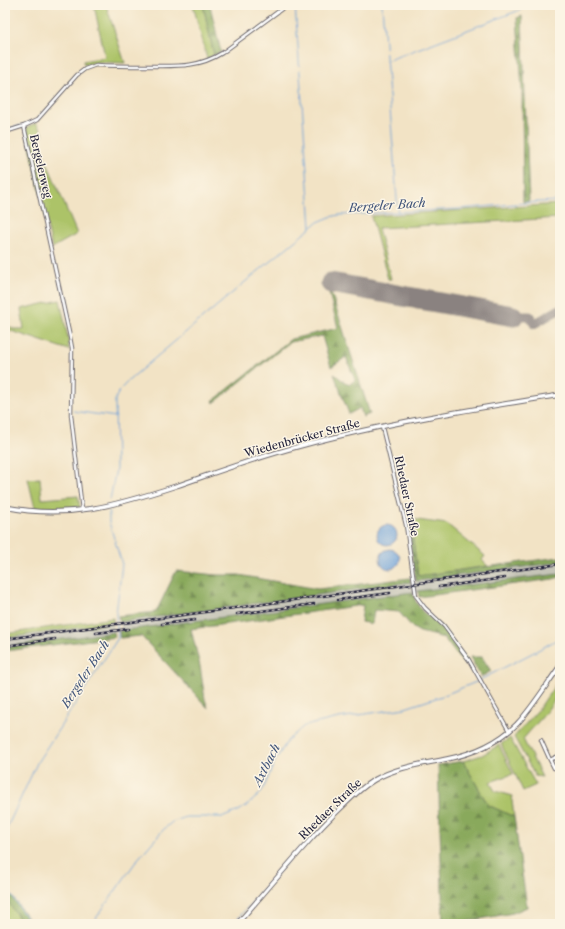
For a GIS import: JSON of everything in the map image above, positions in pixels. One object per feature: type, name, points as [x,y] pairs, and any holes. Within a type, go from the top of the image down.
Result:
[{"type":"street","name":"Bergelerweg","points":[[82,510],[71,416],[72,348],[24,126],[37,120],[77,75],[85,69],[96,65],[182,66],[202,62],[214,58],[222,53],[287,5]]},
{"type":"street","points":[[5,132],[24,126]]},
{"type":"street","name":"Wiedenbrücker Straße","points":[[5,507],[39,512],[67,512],[107,506],[138,498],[275,452],[425,417],[560,394]]},
{"type":"street","name":"Rhedaer Straße","points":[[382,426],[406,525],[416,596],[425,608],[444,626],[470,660],[509,731]]},
{"type":"street","name":"Rhedaer Straße","points":[[236,924],[319,830],[355,794],[383,775],[402,769],[451,758],[479,749],[498,739],[517,724],[560,666]]},
{"type":"street","points":[[541,740],[554,768],[559,765],[555,757]]},
{"type":"street","points":[[550,760],[560,755]]},
{"type":"shaded area","points":[[560,562],[560,574],[121,631],[120,622]]},
{"type":"shaded area","points":[[113,623],[114,632],[5,647],[5,638]]},
{"type":"green space","points":[[94,5],[106,5],[125,63],[98,62],[84,65],[83,61],[105,57]]},
{"type":"green space","points":[[193,5],[203,5],[214,55],[207,59]]},
{"type":"green space","points":[[203,5],[210,5],[221,52],[214,55]]},
{"type":"green space","points":[[522,16],[529,201],[523,202],[522,89],[517,18]]},
{"type":"green space","points":[[36,123],[44,135],[37,139],[77,234],[52,248],[26,128]]},
{"type":"green space","points":[[560,204],[560,218],[378,228],[391,279],[388,279],[371,216]]},
{"type":"green space","points":[[328,289],[333,298],[370,414],[363,417],[360,408],[349,414],[334,374],[349,385],[355,380],[346,357],[331,367],[322,336],[290,342],[214,403],[213,401],[291,339],[338,328]]},
{"type":"green space","points":[[60,300],[69,350],[5,329],[5,324],[14,329],[24,329],[21,309]]},
{"type":"green space","points":[[40,478],[42,499],[78,496],[80,507],[35,508],[28,479]]},
{"type":"green space","points":[[406,519],[410,519],[418,576],[560,557],[560,562],[416,581]]},
{"type":"green space","points":[[410,519],[447,524],[485,556],[482,560],[488,566],[418,576]]},
{"type":"green space","points":[[176,571],[217,575],[239,575],[318,589],[410,578],[411,582],[120,622],[118,616],[156,612]]},
{"type":"green space","points":[[560,574],[560,577],[553,579],[419,597],[418,591]]},
{"type":"green space","points":[[413,592],[415,600],[422,611],[442,627],[468,662],[462,662],[444,638],[420,632],[413,628],[399,612],[374,610],[372,624],[361,622],[363,605],[191,629],[208,708],[141,636],[120,638],[119,631]]},
{"type":"green space","points":[[113,618],[113,623],[5,638],[5,634]]},
{"type":"green space","points":[[114,632],[115,637],[5,651],[5,647]]},
{"type":"green space","points":[[470,657],[482,657],[491,671],[481,677]]},
{"type":"green space","points":[[560,678],[560,692],[544,715],[523,739],[542,777],[535,776],[514,737],[538,710]]},
{"type":"green space","points":[[510,738],[536,785],[523,791],[501,744]]},
{"type":"green space","points":[[499,745],[513,774],[490,782],[495,791],[513,796],[514,817],[488,805],[463,761],[482,755]]},
{"type":"green space","points":[[463,761],[488,805],[514,817],[527,907],[513,913],[452,924],[443,924],[438,765]]},
{"type":"green space","points":[[5,882],[21,910],[33,924],[23,924],[10,905],[5,894]]},
{"type":"green space","points":[[5,894],[10,905],[23,924],[5,924]]},
{"type":"water","points":[[387,525],[394,528],[397,535],[394,542],[387,545],[380,542],[377,535],[380,528]]},
{"type":"water","points":[[390,549],[397,552],[400,559],[397,566],[390,569],[383,566],[380,559],[383,552]]},
{"type":"waterway","points":[[295,5],[311,227]]},
{"type":"waterway","points":[[382,5],[398,212]]},
{"type":"waterway","points":[[386,61],[520,10],[528,5]]},
{"type":"waterway","points":[[5,130],[22,125]]},
{"type":"waterway","name":"Bergeler Bach","points":[[239,287],[318,222],[330,217],[339,215],[458,209],[560,201]]},
{"type":"waterway","name":"Bergeler Bach","points":[[110,500],[116,469],[115,400],[118,393],[135,375],[237,289]]},
{"type":"waterway","points":[[73,411],[116,417]]},
{"type":"waterway","name":"Bergeler Bach","points":[[5,832],[38,761],[118,638],[116,614],[122,564],[109,522],[109,511]]},
{"type":"waterway","name":"Axtbach","points":[[92,924],[137,860],[163,830],[172,822],[186,817],[224,817],[245,807],[260,794],[275,761],[288,740],[304,726],[339,718],[405,708],[442,696],[476,682],[560,638]]},
{"type":"waterway","points":[[333,812],[353,793]]},
{"type":"waterway","points":[[233,924],[317,828]]},
{"type":"waterway","name":"Bergeler Bach","points":[[5,884],[22,912],[33,924]]},
{"type":"taxiway","points":[[513,316],[530,316],[534,324],[560,309]]},
{"type":"runway","points":[[331,283],[513,316]]},
{"type":"railway","points":[[5,639],[560,564]]},
{"type":"railway","points":[[439,587],[505,578]]},
{"type":"railway","points":[[338,600],[390,593]]},
{"type":"railway","points":[[237,614],[314,604]]},
{"type":"railway","points":[[162,624],[195,620]]},
{"type":"railway","points":[[96,633],[128,629]]},
{"type":"railway","points":[[5,646],[55,639]]}]
